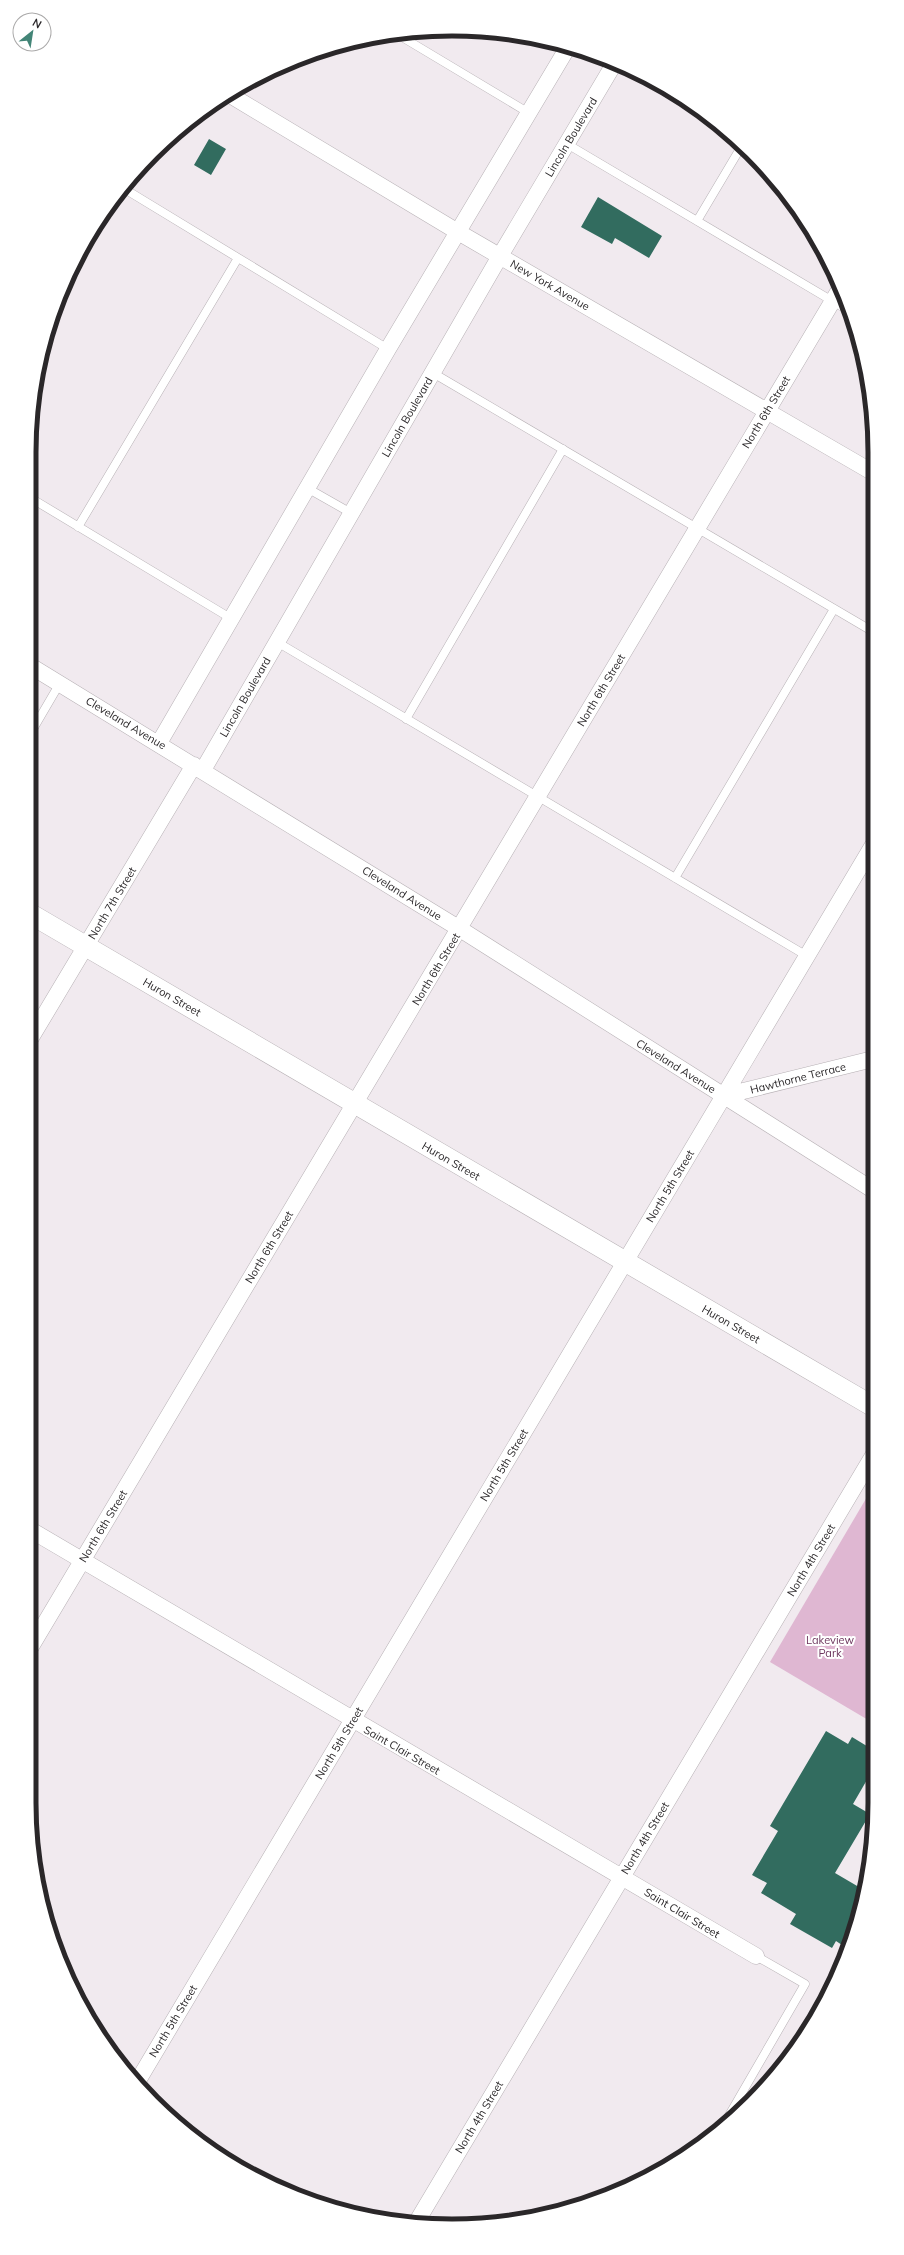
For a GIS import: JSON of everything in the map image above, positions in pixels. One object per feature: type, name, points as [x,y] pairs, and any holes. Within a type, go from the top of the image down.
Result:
[{"type":"street","points":[[159,743],[388,349],[565,52]]},
{"type":"street","name":"Lincoln Boulevard","points":[[198,767],[277,642],[500,256],[612,68]]},
{"type":"street","name":"New York Avenue","points":[[235,97],[458,232],[868,470]]},
{"type":"street","name":"North 6th Street","points":[[36,1638],[460,929],[766,410],[836,294]]},
{"type":"street","name":"Cleveland Avenue","points":[[36,669],[159,743],[460,929],[868,1187]]},
{"type":"street","name":"North 7th Street","points":[[36,1029],[85,947],[198,767]]},
{"type":"street","name":"North 5th Street","points":[[140,2078],[868,852]]},
{"type":"street","name":"Huron Street","points":[[36,917],[868,1404]]},
{"type":"street","name":"Hawthorne Terrace","points":[[723,1096],[868,1060]]},
{"type":"street","name":"North 4th Street","points":[[419,2217],[868,1464]]},
{"type":"street","name":"Saint Clair Street","points":[[36,1533],[352,1721],[756,1956]]},
{"type":"lane","points":[[406,39],[529,113]]},
{"type":"lane","points":[[567,144],[841,306]]},
{"type":"lane","points":[[697,221],[739,151]]},
{"type":"lane","points":[[128,191],[388,349]]},
{"type":"lane","points":[[78,527],[238,258]]},
{"type":"lane","points":[[433,373],[868,629]]},
{"type":"lane","points":[[406,719],[563,449]]},
{"type":"lane","points":[[307,488],[352,513]]},
{"type":"lane","points":[[36,501],[232,619]]},
{"type":"lane","points":[[675,878],[834,609]]},
{"type":"lane","points":[[277,642],[807,956]]},
{"type":"lane","points":[[36,724],[60,683]]},
{"type":"lane","points":[[732,2110],[805,1984],[756,1956]]},
{"type":"green space","name":"Lakeview Park","points":[[868,1495],[868,1720],[770,1662]]},
{"type":"building","points":[[209,139],[226,149],[211,175],[194,165]]},
{"type":"building","points":[[598,197],[662,236],[649,258],[615,238],[612,244],[581,227]]},
{"type":"building","points":[[826,1731],[848,1744],[852,1737],[868,1747],[868,1778],[853,1804],[868,1813],[867,1818],[835,1873],[859,1887],[854,1911],[843,1945],[836,1941],[832,1948],[790,1924],[796,1914],[761,1893],[767,1883],[752,1875],[778,1831],[770,1826]]}]
